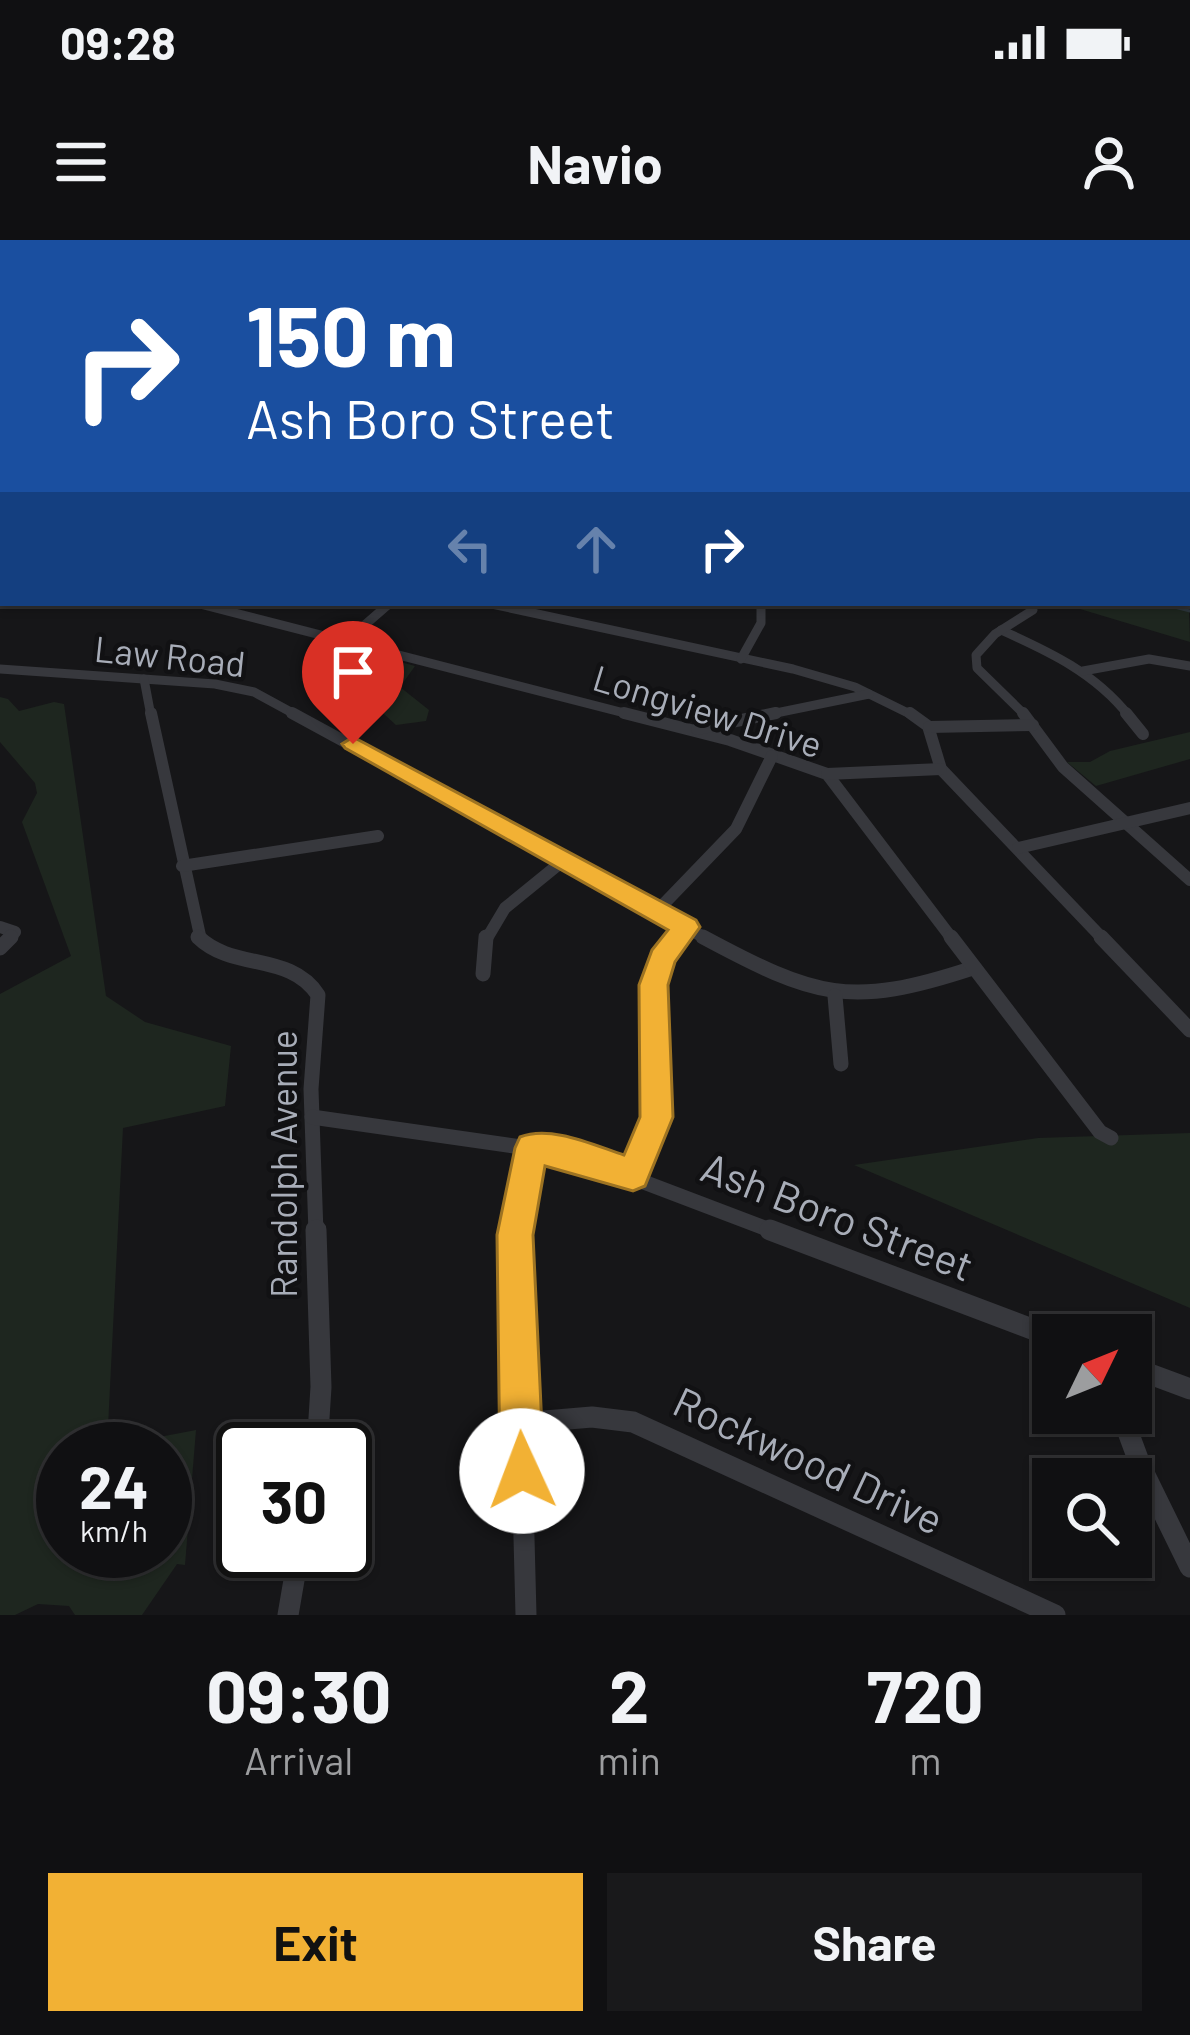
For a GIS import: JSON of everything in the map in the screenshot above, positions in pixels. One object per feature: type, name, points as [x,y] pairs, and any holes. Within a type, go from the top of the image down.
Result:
[{"type":"street","name":"Longview Drive","points":[[207,606],[693,730],[827,774],[1100,1132],[1111,1138]]},
{"type":"street","points":[[344,644],[388,606]]},
{"type":"street","points":[[501,606],[874,693],[929,727],[1033,725]]},
{"type":"street","points":[[741,659],[760,623],[761,606]]},
{"type":"street","points":[[1033,610],[1001,630],[978,653],[976,665],[1033,725],[1063,767],[1190,880]]},
{"type":"street","points":[[1001,630],[1047,647],[1083,671],[1114,697],[1143,734]]},
{"type":"street","points":[[1083,671],[1149,659],[1190,666]]},
{"type":"street","name":"Law Road","points":[[0,669],[229,686],[268,698],[786,981],[836,996],[876,996],[973,968]]},
{"type":"street","name":"Randolph Avenue","points":[[144,679],[196,935],[209,950],[295,971],[314,985],[318,1001],[312,1117],[319,1422]]},
{"type":"street","points":[[693,730],[874,693]]},
{"type":"street","points":[[929,727],[941,769],[1190,1030]]},
{"type":"street","points":[[657,911],[736,829],[772,756]]},
{"type":"street","points":[[827,774],[941,769]]},
{"type":"street","points":[[1018,848],[1190,808]]},
{"type":"street","points":[[182,866],[378,836]]},
{"type":"street","points":[[483,974],[481,943],[490,923],[564,860]]},
{"type":"street","points":[[0,927],[10,927],[15,936],[0,948]]},
{"type":"street","points":[[633,1175],[656,1117],[653,985],[662,958],[686,927]]},
{"type":"street","points":[[836,996],[841,1064]]},
{"type":"street","name":"Ash Boro Street","points":[[312,1117],[570,1154],[1032,1329]]},
{"type":"street","points":[[526,1615],[515,1235],[532,1148]]},
{"type":"street","points":[[1152,1374],[1190,1389]]},
{"type":"street","name":"Rockwood Drive","points":[[520,1424],[592,1417],[633,1422],[1055,1615]]},
{"type":"street","points":[[1129,1434],[1190,1568]]},
{"type":"street","points":[[288,1615],[294,1578]]},
{"type":"shaded area","points":[[1070,606],[1189,606],[1190,642]]},
{"type":"shaded area","points":[[338,645],[415,666],[400,687],[429,710],[426,721],[396,725],[353,691],[330,682],[301,681],[330,658],[329,647]]},
{"type":"shaded area","points":[[0,697],[19,711],[64,704],[106,996],[145,1022],[231,1046],[225,1106],[123,1128],[108,1422],[36,1422],[36,1578],[167,1578],[142,1615],[75,1615],[69,1606],[38,1604],[15,1615],[0,1615],[0,994],[71,956],[22,822],[37,793],[35,783],[0,742]]},
{"type":"shaded area","points":[[1190,732],[1190,759],[1096,786],[1067,762],[1090,762],[1110,751]]},
{"type":"shaded area","points":[[1190,1133],[1190,1308],[854,1165],[1038,1138]]},
{"type":"shaded area","points":[[196,1430],[192,1479],[192,1431]]},
{"type":"waterway","points":[[1171,606],[1190,611]]},
{"type":"route","points":[[353,744],[686,927],[662,958],[653,985],[656,1117],[633,1175],[570,1154],[532,1148],[515,1235],[522,1471]]}]
